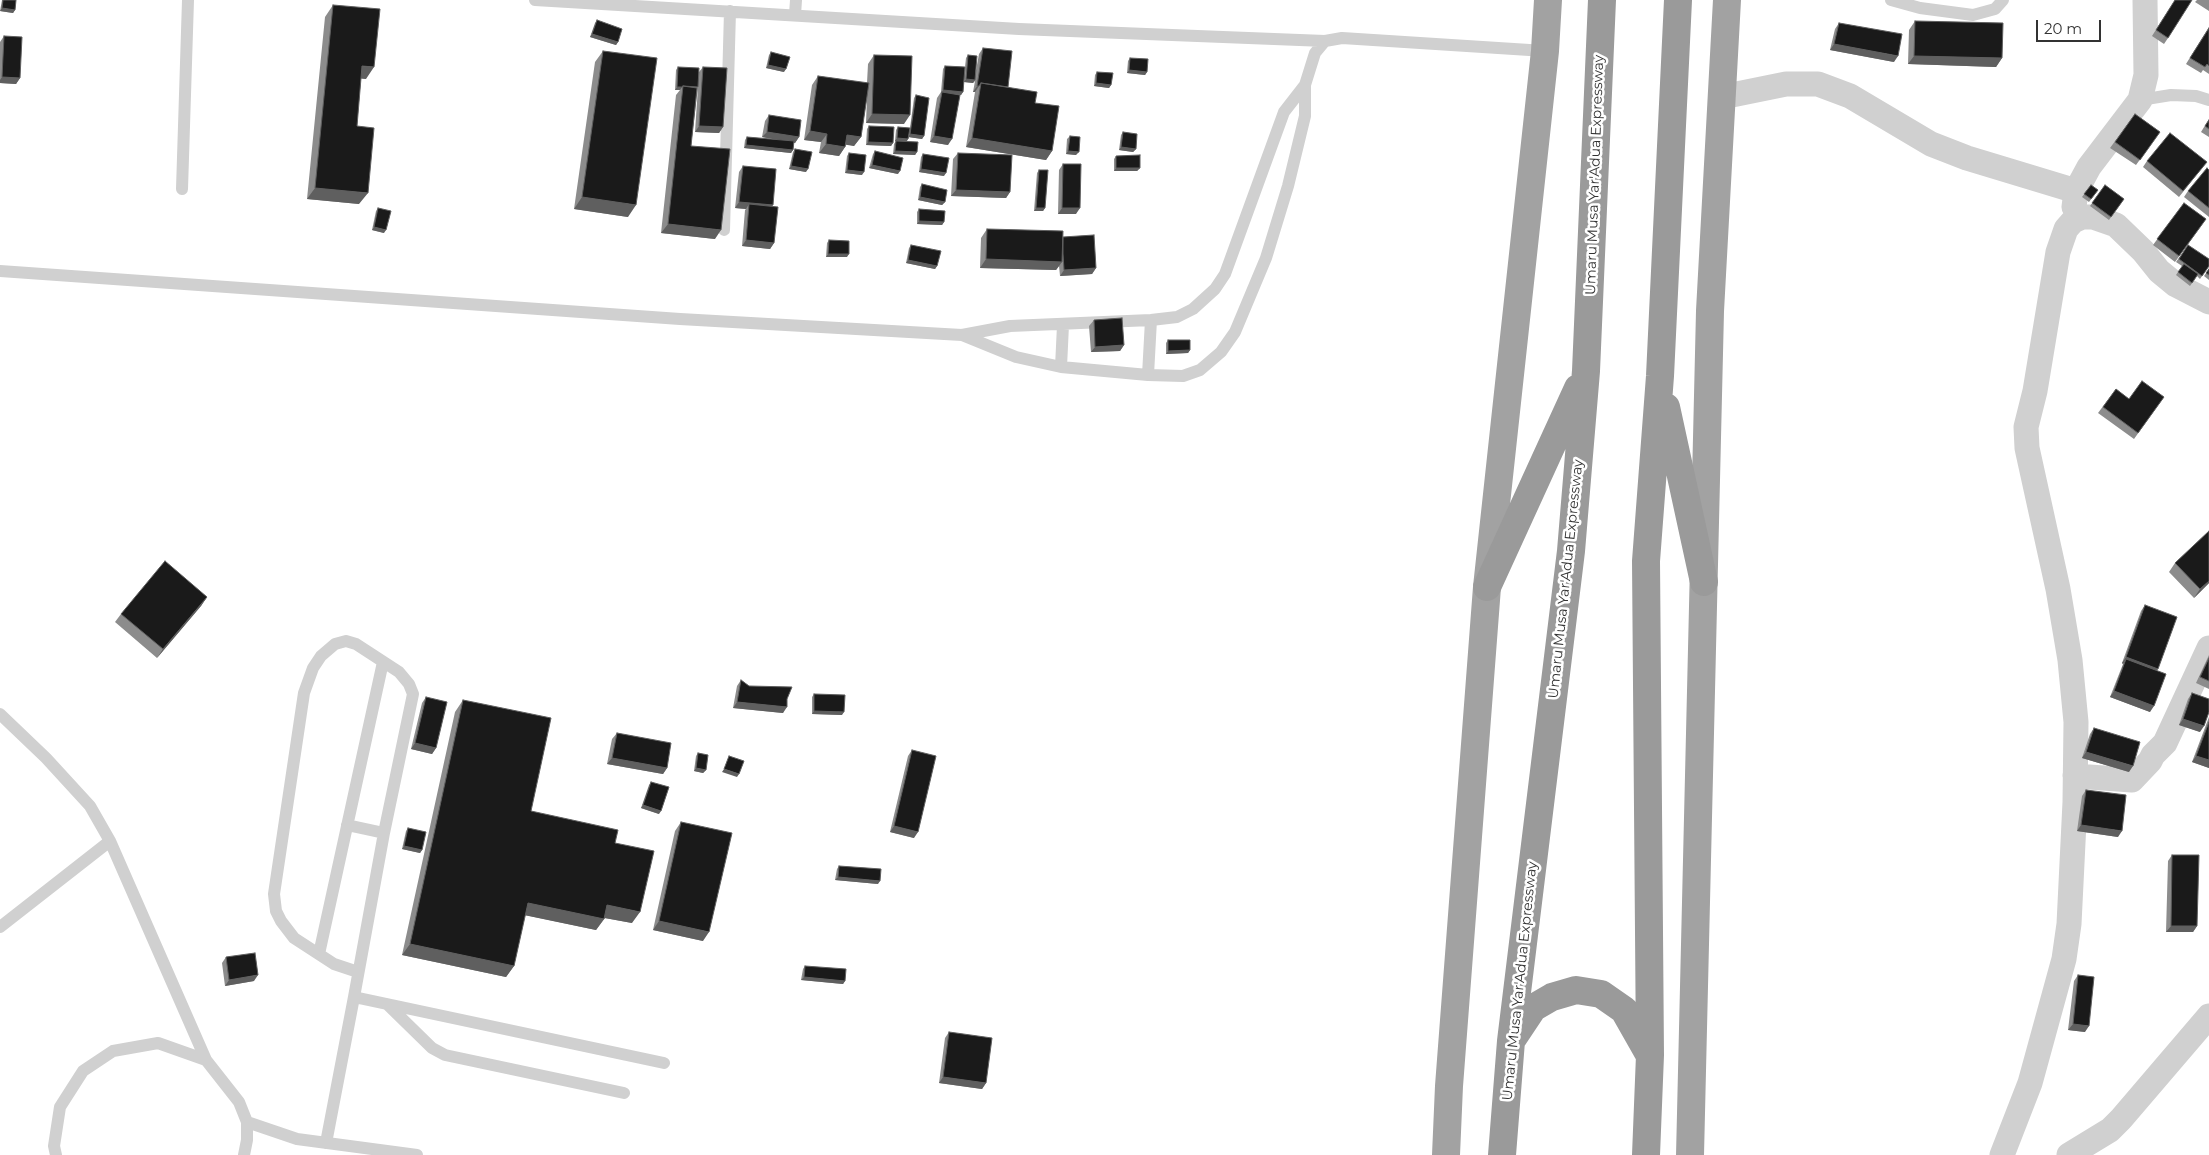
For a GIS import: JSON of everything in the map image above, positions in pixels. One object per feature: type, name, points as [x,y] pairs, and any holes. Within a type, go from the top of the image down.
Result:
[{"type":"highway","points":[[1446,1155],[1449,1086],[1487,588],[1545,52],[1548,0]]},
{"type":"highway","name":"Umaru Musa Yar'Adua Expressway","points":[[1502,1155],[1511,1041],[1571,551],[1586,370],[1602,0]]},
{"type":"highway","points":[[1646,1155],[1650,1055],[1646,561],[1660,376],[1678,0]]},
{"type":"highway","points":[[1690,1155],[1710,311],[1722,97],[1731,2]]},
{"type":"highway","points":[[1487,588],[1586,370]]},
{"type":"highway","points":[[1660,376],[1704,582]]},
{"type":"highway","points":[[1511,1041],[1533,1008],[1552,997],[1576,990],[1601,994],[1624,1010],[1650,1055]]},
{"type":"street","points":[[2073,221],[2076,191],[2089,167],[2140,100],[2146,75],[2145,0]]},
{"type":"street","points":[[1722,97],[1786,84],[1818,84],[1850,96],[1932,144],[1967,158],[2076,191]]},
{"type":"street","points":[[2002,1155],[2030,1083],[2064,959],[2069,924],[2076,722],[2070,660],[2058,589],[2027,448],[2026,427],[2035,391],[2058,252],[2066,230],[2073,221],[2082,217],[2094,217],[2116,225],[2143,251],[2159,271],[2176,285],[2209,302]]},
{"type":"street","points":[[2075,776],[2132,780],[2150,762],[2152,755],[2164,742],[2209,648]]},
{"type":"street","points":[[2069,1155],[2110,1130],[2209,1016]]},
{"type":"lane","points":[[182,189],[188,0]]},
{"type":"lane","points":[[535,0],[1029,29],[1325,41],[1342,38],[1545,52]]},
{"type":"lane","points":[[795,15],[796,0]]},
{"type":"lane","points":[[1891,0],[1920,8],[1973,15],[1995,9],[2003,0]]},
{"type":"lane","points":[[724,230],[730,11]]},
{"type":"lane","points":[[962,335],[1016,357],[1061,368],[1148,376],[1183,376],[1200,370],[1221,352],[1235,332],[1266,258],[1288,186],[1305,116],[1305,84],[1315,53],[1325,41]]},
{"type":"lane","points":[[0,271],[670,318],[962,335],[1010,326],[1063,325],[1177,317],[1193,309],[1215,289],[1225,274],[1284,112],[1305,84]]},
{"type":"lane","points":[[2140,100],[2171,94],[2196,96],[2209,100]]},
{"type":"lane","points":[[1148,376],[1150,320]]},
{"type":"lane","points":[[1061,368],[1063,325]]},
{"type":"lane","points":[[326,1143],[354,997],[384,833],[413,694],[404,678],[356,644],[346,641],[335,644],[321,656],[304,693],[274,894],[276,911],[294,938],[334,964],[358,972]]},
{"type":"lane","points":[[318,954],[383,662]]},
{"type":"lane","points":[[0,714],[46,758],[90,806],[110,841],[206,1060],[239,1102],[247,1122],[247,1140],[244,1155]]},
{"type":"lane","points":[[346,825],[384,833]]},
{"type":"lane","points":[[0,927],[110,841]]},
{"type":"lane","points":[[354,997],[664,1063]]},
{"type":"lane","points":[[386,1004],[432,1048],[445,1055],[624,1093]]},
{"type":"lane","points":[[56,1155],[54,1146],[60,1107],[83,1071],[113,1051],[158,1043],[206,1060]]},
{"type":"lane","points":[[247,1122],[297,1139],[417,1155]]},
{"type":"building","points":[[3,0],[16,0],[15,10],[2,8]]},
{"type":"building","points":[[2175,0],[2192,0],[2168,38],[2156,30]]},
{"type":"building","points":[[333,5],[380,9],[374,67],[362,66],[357,126],[374,128],[368,193],[315,188]]},
{"type":"building","points":[[597,20],[622,29],[618,42],[592,34]]},
{"type":"building","points":[[1915,21],[2003,23],[2002,58],[1914,56]]},
{"type":"building","points":[[1839,23],[1902,34],[1898,56],[1834,44]]},
{"type":"building","points":[[2209,28],[2209,66],[2207,64],[2205,67],[2190,58]]},
{"type":"building","points":[[4,36],[22,37],[20,78],[2,77]]},
{"type":"building","points":[[983,48],[1012,51],[1008,87],[981,83],[977,86]]},
{"type":"building","points":[[603,51],[657,58],[636,205],[582,197]]},
{"type":"building","points":[[771,52],[790,57],[786,69],[768,65]]},
{"type":"building","points":[[874,55],[912,56],[910,115],[872,114]]},
{"type":"building","points":[[968,55],[977,56],[975,80],[966,79]]},
{"type":"building","points":[[1130,58],[1148,59],[1147,72],[1129,70]]},
{"type":"building","points":[[945,66],[965,67],[963,92],[943,90]]},
{"type":"building","points":[[678,67],[699,68],[698,87],[677,87]]},
{"type":"building","points":[[703,67],[727,68],[723,127],[699,126]]},
{"type":"building","points":[[1097,72],[1113,73],[1111,85],[1096,83]]},
{"type":"building","points":[[818,76],[869,83],[861,137],[847,135],[845,147],[826,144],[827,134],[810,131]]},
{"type":"building","points":[[981,83],[1037,92],[1035,103],[1059,106],[1052,151],[972,138]]},
{"type":"building","points":[[683,86],[697,88],[691,146],[730,149],[721,230],[668,224]]},
{"type":"building","points":[[942,92],[960,95],[952,139],[934,136]]},
{"type":"building","points":[[916,95],[929,98],[924,136],[910,134]]},
{"type":"building","points":[[2135,114],[2160,132],[2140,160],[2115,142]]},
{"type":"building","points":[[769,115],[801,120],[799,137],[767,132]]},
{"type":"building","points":[[2209,120],[2209,129],[2205,126]]},
{"type":"building","points":[[869,126],[894,127],[893,143],[868,142]]},
{"type":"building","points":[[898,127],[910,128],[908,139],[897,138]]},
{"type":"building","points":[[1123,132],[1137,134],[1136,149],[1121,147]]},
{"type":"building","points":[[2170,133],[2207,162],[2183,191],[2147,161]]},
{"type":"building","points":[[1070,136],[1080,137],[1079,152],[1068,151]]},
{"type":"building","points":[[747,137],[794,141],[793,150],[746,145]]},
{"type":"building","points":[[896,141],[918,142],[917,152],[895,151]]},
{"type":"building","points":[[795,149],[812,152],[808,169],[791,166]]},
{"type":"building","points":[[875,151],[903,158],[900,171],[872,165]]},
{"type":"building","points":[[849,153],[866,155],[864,172],[847,170]]},
{"type":"building","points":[[958,153],[1012,155],[1010,192],[956,190]]},
{"type":"building","points":[[923,154],[949,158],[946,173],[921,169]]},
{"type":"building","points":[[1140,155],[1140,168],[1116,168],[1116,156]]},
{"type":"building","points":[[1063,164],[1081,164],[1080,208],[1062,208]]},
{"type":"building","points":[[743,166],[776,169],[773,205],[739,202]]},
{"type":"building","points":[[2207,168],[2209,170],[2209,208],[2188,191]]},
{"type":"building","points":[[1039,170],[1048,170],[1045,208],[1036,208]]},
{"type":"building","points":[[922,184],[947,190],[945,202],[920,197]]},
{"type":"building","points":[[2091,185],[2098,190],[2091,199],[2084,194]]},
{"type":"building","points":[[2105,185],[2124,199],[2111,217],[2092,203]]},
{"type":"building","points":[[2184,203],[2206,219],[2179,256],[2157,239]]},
{"type":"building","points":[[749,204],[778,207],[774,243],[746,240]]},
{"type":"building","points":[[378,208],[391,211],[386,230],[374,227]]},
{"type":"building","points":[[919,209],[945,211],[944,222],[919,221]]},
{"type":"building","points":[[987,229],[1063,231],[1062,262],[986,259]]},
{"type":"building","points":[[1094,235],[1096,268],[1064,270],[1063,237]]},
{"type":"building","points":[[829,240],[849,241],[849,254],[828,254]]},
{"type":"building","points":[[911,245],[941,251],[937,266],[908,260]]},
{"type":"building","points":[[2188,245],[2209,259],[2209,266],[2202,276],[2179,259]]},
{"type":"building","points":[[2184,264],[2198,274],[2192,283],[2178,272]]},
{"type":"building","points":[[1122,318],[1124,345],[1095,347],[1094,320]]},
{"type":"building","points":[[1168,340],[1190,340],[1190,350],[1168,351]]},
{"type":"building","points":[[2142,381],[2164,397],[2138,433],[2103,407],[2116,389],[2129,399]]},
{"type":"building","points":[[2209,531],[2209,581],[2200,589],[2175,563]]},
{"type":"building","points":[[165,561],[207,597],[163,649],[121,614]]},
{"type":"building","points":[[2145,605],[2177,617],[2158,669],[2126,657]]},
{"type":"building","points":[[2209,658],[2209,681],[2200,677]]},
{"type":"building","points":[[2126,659],[2166,674],[2154,706],[2114,691]]},
{"type":"building","points":[[741,680],[749,686],[792,687],[787,699],[787,707],[737,702]]},
{"type":"building","points":[[2192,693],[2209,699],[2209,712],[2204,726],[2183,719]]},
{"type":"building","points":[[814,694],[845,695],[844,712],[814,711]]},
{"type":"building","points":[[426,697],[447,702],[436,748],[415,743]]},
{"type":"building","points":[[463,700],[551,718],[531,811],[618,830],[615,843],[654,851],[640,912],[607,905],[604,919],[528,903],[514,966],[410,944]]},
{"type":"building","points":[[2209,722],[2209,760],[2196,756]]},
{"type":"building","points":[[2094,728],[2140,742],[2133,766],[2086,752]]},
{"type":"building","points":[[617,733],[671,743],[667,768],[612,758]]},
{"type":"building","points":[[912,750],[936,756],[918,832],[894,826]]},
{"type":"building","points":[[698,753],[708,755],[706,770],[696,768]]},
{"type":"building","points":[[729,756],[744,761],[739,774],[724,769]]},
{"type":"building","points":[[651,782],[669,787],[661,811],[643,805]]},
{"type":"building","points":[[2086,790],[2126,795],[2122,831],[2081,825]]},
{"type":"building","points":[[681,822],[732,833],[709,932],[659,921]]},
{"type":"building","points":[[408,828],[426,832],[422,850],[404,846]]},
{"type":"building","points":[[2172,855],[2199,855],[2197,926],[2171,926]]},
{"type":"building","points":[[839,866],[881,869],[880,881],[838,877]]},
{"type":"building","points":[[255,953],[258,975],[229,980],[226,957]]},
{"type":"building","points":[[805,966],[846,969],[845,981],[804,977]]},
{"type":"building","points":[[2078,975],[2094,977],[2089,1026],[2073,1024]]},
{"type":"building","points":[[949,1032],[992,1038],[986,1083],[943,1077]]}]
